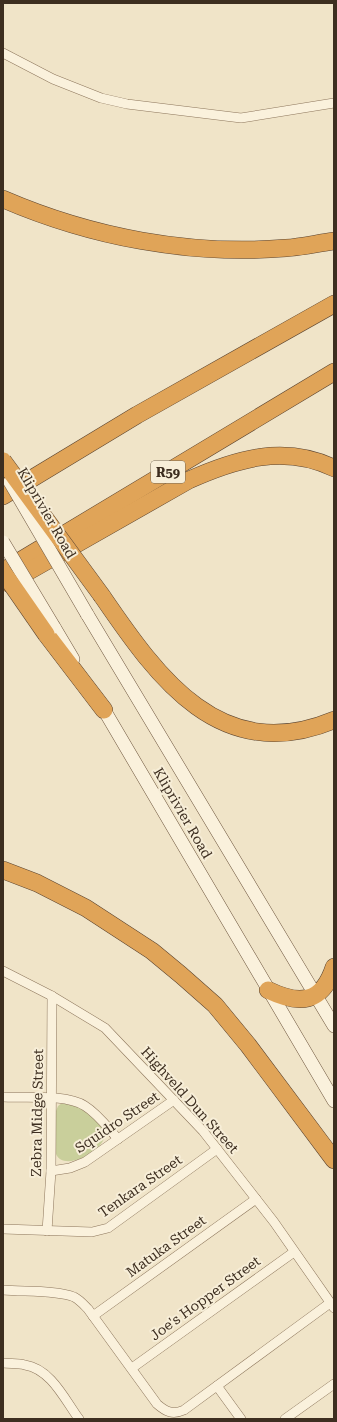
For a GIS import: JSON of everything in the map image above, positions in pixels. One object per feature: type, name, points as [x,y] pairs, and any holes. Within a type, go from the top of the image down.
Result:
[{"type":"highway","points":[[3,199],[31,211],[93,230],[155,245],[211,249],[286,248],[334,241]]},
{"type":"highway","points":[[3,496],[137,415],[334,304]]},
{"type":"highway","name":"R59","points":[[3,572],[334,372]]},
{"type":"highway","points":[[3,484],[54,453],[137,415]]},
{"type":"highway","points":[[3,586],[189,480],[220,466],[242,459],[271,455],[297,457],[334,468]]},
{"type":"highway","points":[[3,461],[124,627],[173,687],[189,703],[221,721],[243,729],[274,734],[301,731],[334,720]]},
{"type":"highway","points":[[3,572],[50,630],[104,710]]},
{"type":"highway","points":[[3,870],[37,883],[86,908],[146,947],[181,975],[214,1005],[248,1045],[334,1160]]},
{"type":"highway","points":[[268,990],[291,999],[300,1000],[316,996],[328,982],[334,968]]},
{"type":"main road","name":"Kliprivier Road","points":[[3,470],[87,614],[334,1026]]},
{"type":"main road","points":[[3,542],[50,630]]},
{"type":"main road","name":"Kliprivier Road","points":[[104,710],[334,1101]]},
{"type":"street","points":[[3,53],[53,78],[101,98],[127,104],[241,118],[334,103]]},
{"type":"street","name":"Highveld Dun Street","points":[[3,971],[52,996],[105,1028],[203,1131],[256,1199],[332,1305]]},
{"type":"street","name":"Zebra Midge Street","points":[[47,1231],[51,1171],[52,996]]},
{"type":"street","points":[[3,1097],[52,1098],[77,1102],[84,1105],[118,1139]]},
{"type":"street","name":"Squidro Street","points":[[51,1171],[70,1168],[85,1162],[174,1100]]},
{"type":"street","name":"Tenkara Street","points":[[3,1229],[92,1232],[108,1228],[216,1149]]},
{"type":"street","name":"Matuka Street","points":[[93,1316],[256,1199]]},
{"type":"street","name":"Joe's Hopper Street","points":[[132,1368],[294,1252]]},
{"type":"street","points":[[3,1290],[64,1294],[82,1302],[157,1404],[163,1409],[173,1413],[184,1410],[332,1305]]},
{"type":"street","points":[[3,1363],[26,1365],[41,1371],[54,1384],[79,1419]]},
{"type":"street","points":[[285,1419],[334,1384]]},
{"type":"street","points":[[217,1386],[241,1419]]},
{"type":"green space","points":[[62,1103],[81,1107],[105,1128],[105,1136],[95,1150],[77,1160],[68,1161],[61,1159],[56,1154],[56,1111],[58,1106]]}]
